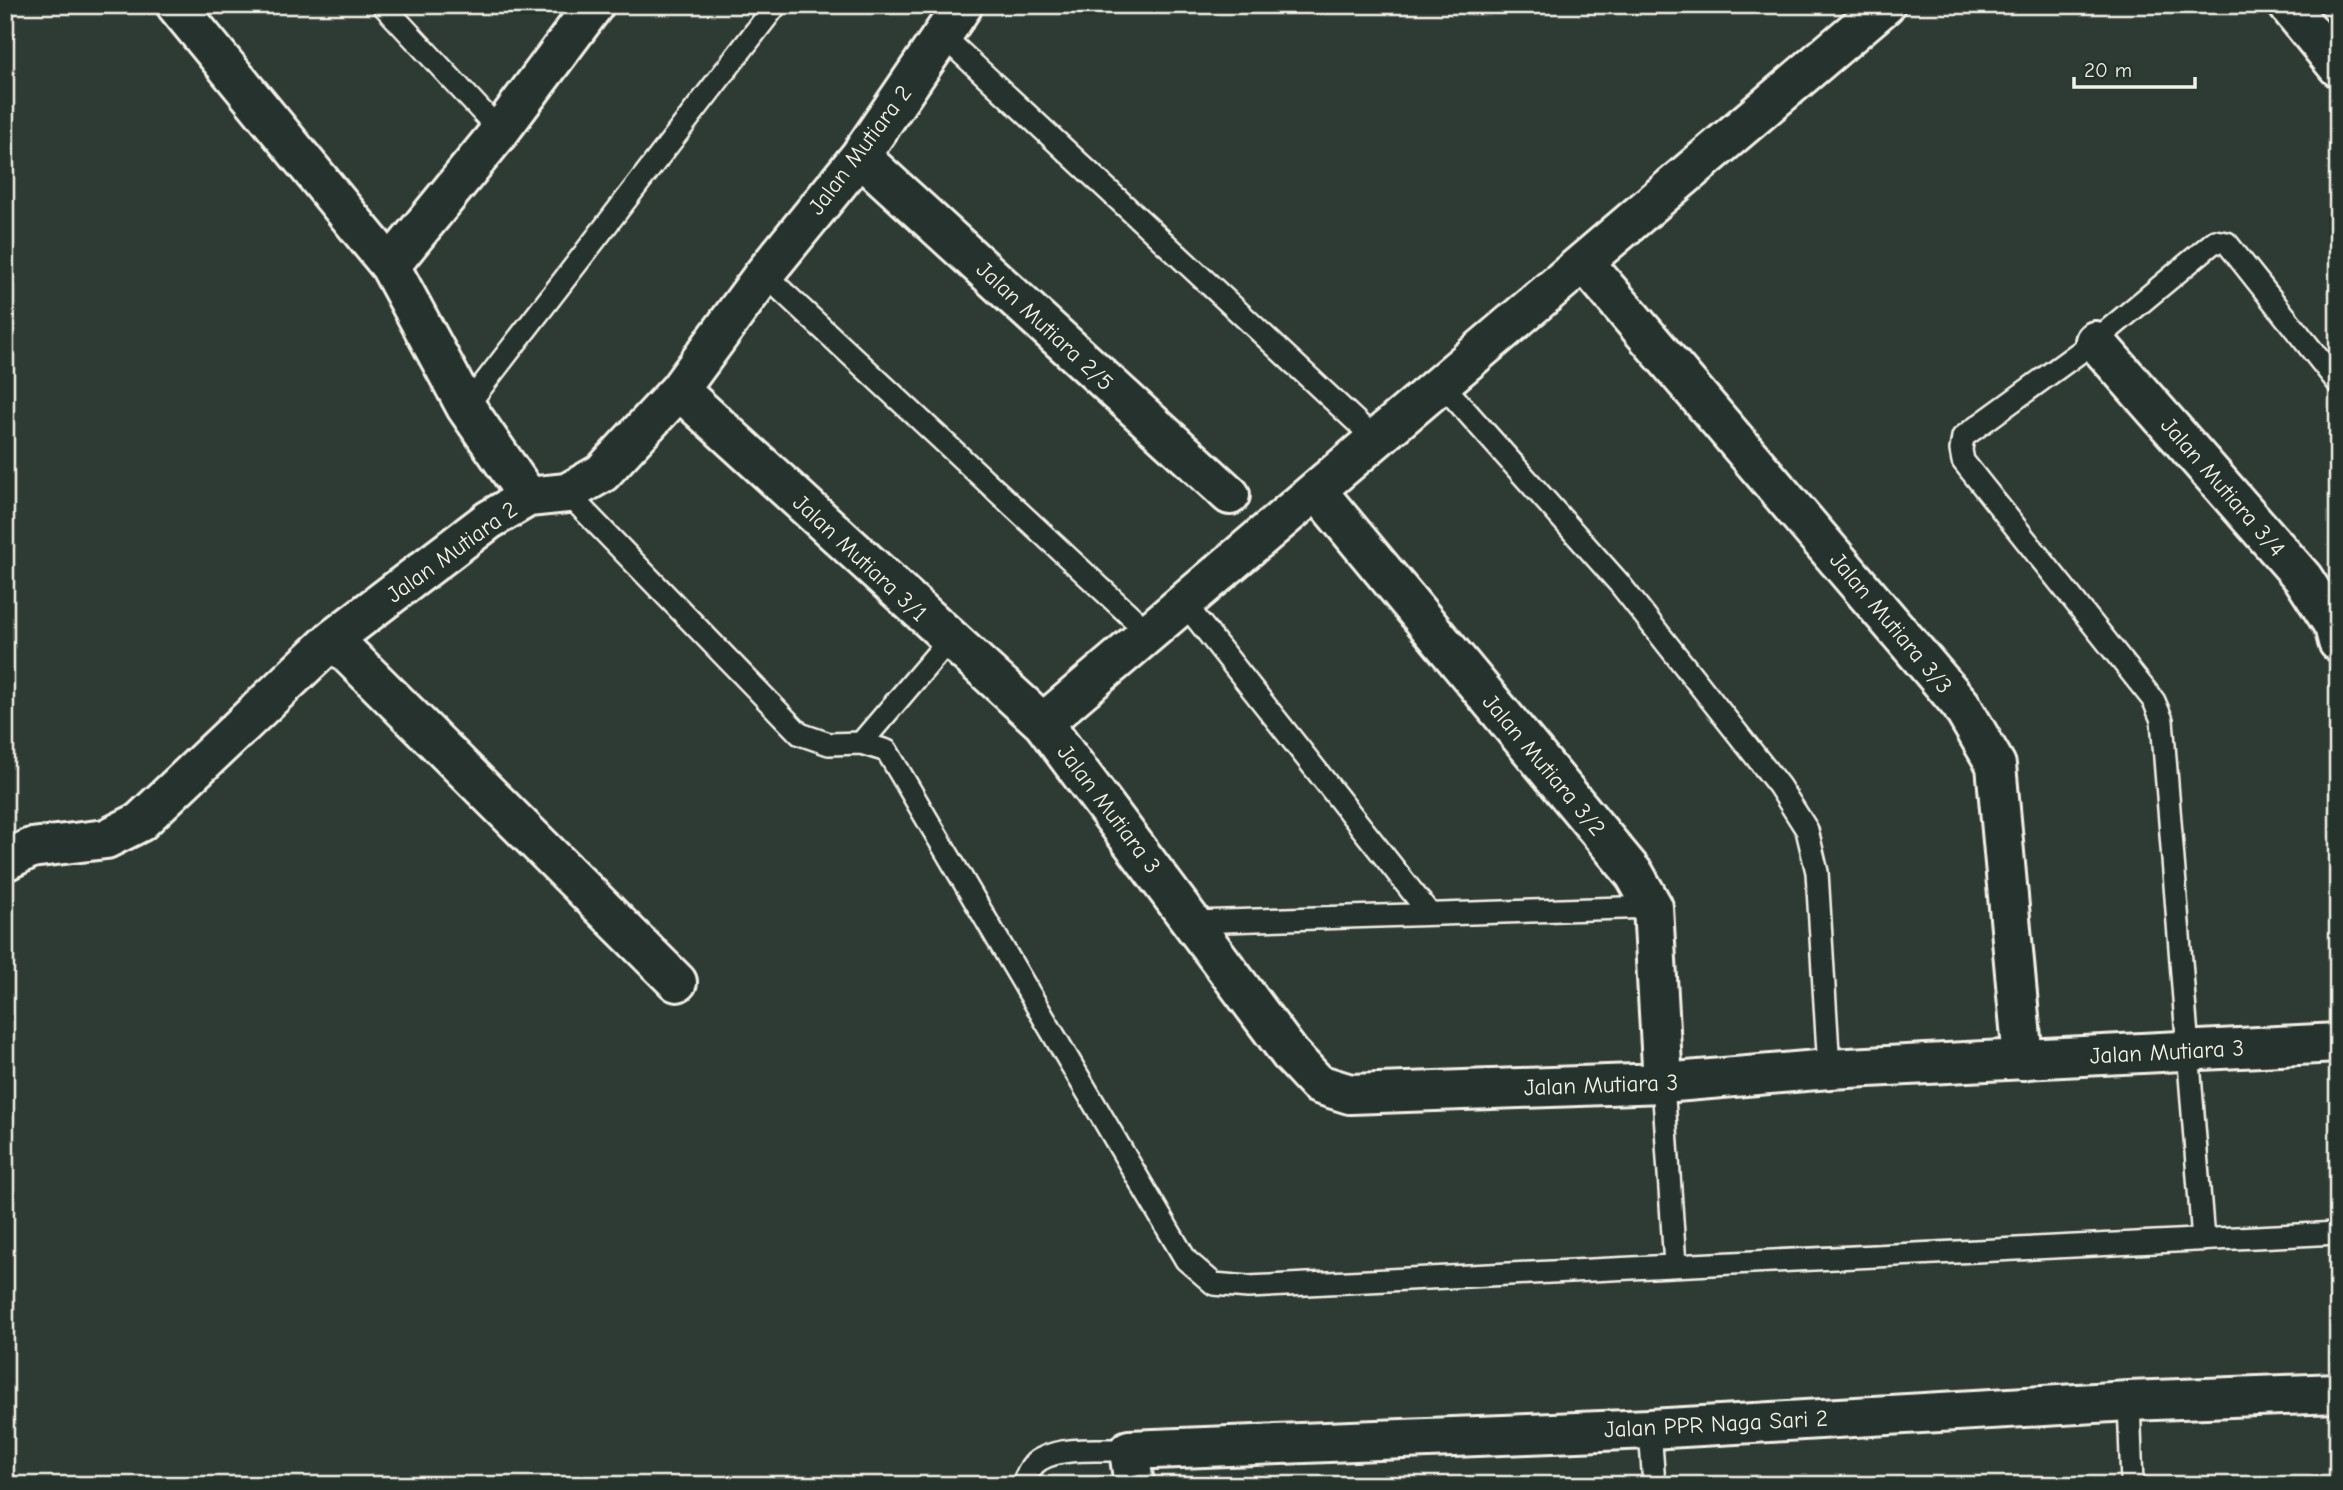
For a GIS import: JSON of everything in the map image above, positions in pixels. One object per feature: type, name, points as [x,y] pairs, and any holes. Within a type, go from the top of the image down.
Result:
[{"type":"street","points":[[176,5],[390,266],[466,407],[528,497]]},
{"type":"street","points":[[390,266],[500,131],[594,5]]},
{"type":"street","points":[[1043,723],[1885,5]]},
{"type":"street","points":[[2288,5],[2338,67]]},
{"type":"street","name":"Jalan Mutiara 2","points":[[5,861],[31,848],[106,839],[140,822],[333,639],[489,520],[528,497],[567,493],[602,473],[679,390],[764,274],[860,156],[953,21]]},
{"type":"street","name":"Jalan Mutiara 2/5","points":[[860,156],[1230,495]]},
{"type":"street","name":"Jalan Mutiara 3/3","points":[[1584,262],[1961,705],[1996,765],[2023,1060]]},
{"type":"street","name":"Jalan Mutiara 3/4","points":[[2095,341],[2303,578],[2334,626],[2338,642]]},
{"type":"street","name":"Jalan Mutiara 3/1","points":[[679,390],[949,640],[1043,723]]},
{"type":"street","name":"Jalan Mutiara 3/2","points":[[1317,491],[1635,875],[1653,907],[1663,1083]]},
{"type":"street","points":[[333,639],[677,982]]},
{"type":"street","name":"Jalan Mutiara 3","points":[[1043,723],[1290,1054],[1318,1084],[1350,1094],[1663,1083],[1829,1069],[2338,1043]]},
{"type":"street","name":"Jalan PPR Naga Sari 2","points":[[1131,1467],[1650,1429],[2129,1401],[2338,1393]]},
{"type":"lane","points":[[383,5],[500,131]]},
{"type":"lane","points":[[466,407],[776,5]]},
{"type":"lane","points":[[953,21],[1376,440]]},
{"type":"lane","points":[[2203,1240],[2162,720],[2154,701],[1963,461],[1963,437],[2095,341],[2216,241],[2223,241],[2338,383]]},
{"type":"lane","points":[[764,274],[1150,634]]},
{"type":"lane","points":[[1442,384],[1619,583],[1779,786],[1807,830],[1817,872],[1829,1069]]},
{"type":"lane","points":[[567,493],[800,734],[829,744],[860,743],[887,751],[900,768],[1186,1260],[1214,1284],[1248,1287],[2338,1233]]},
{"type":"lane","points":[[1185,604],[1429,913]]},
{"type":"lane","points":[[860,743],[949,640]]},
{"type":"lane","points":[[1194,922],[1653,907]]},
{"type":"lane","points":[[1663,1083],[1675,1265]]},
{"type":"lane","points":[[2129,1401],[2132,1485]]},
{"type":"lane","points":[[1650,1429],[1654,1485]]},
{"type":"lane","points":[[1022,1485],[1032,1466],[1042,1458],[1058,1454],[1131,1467]]}]
